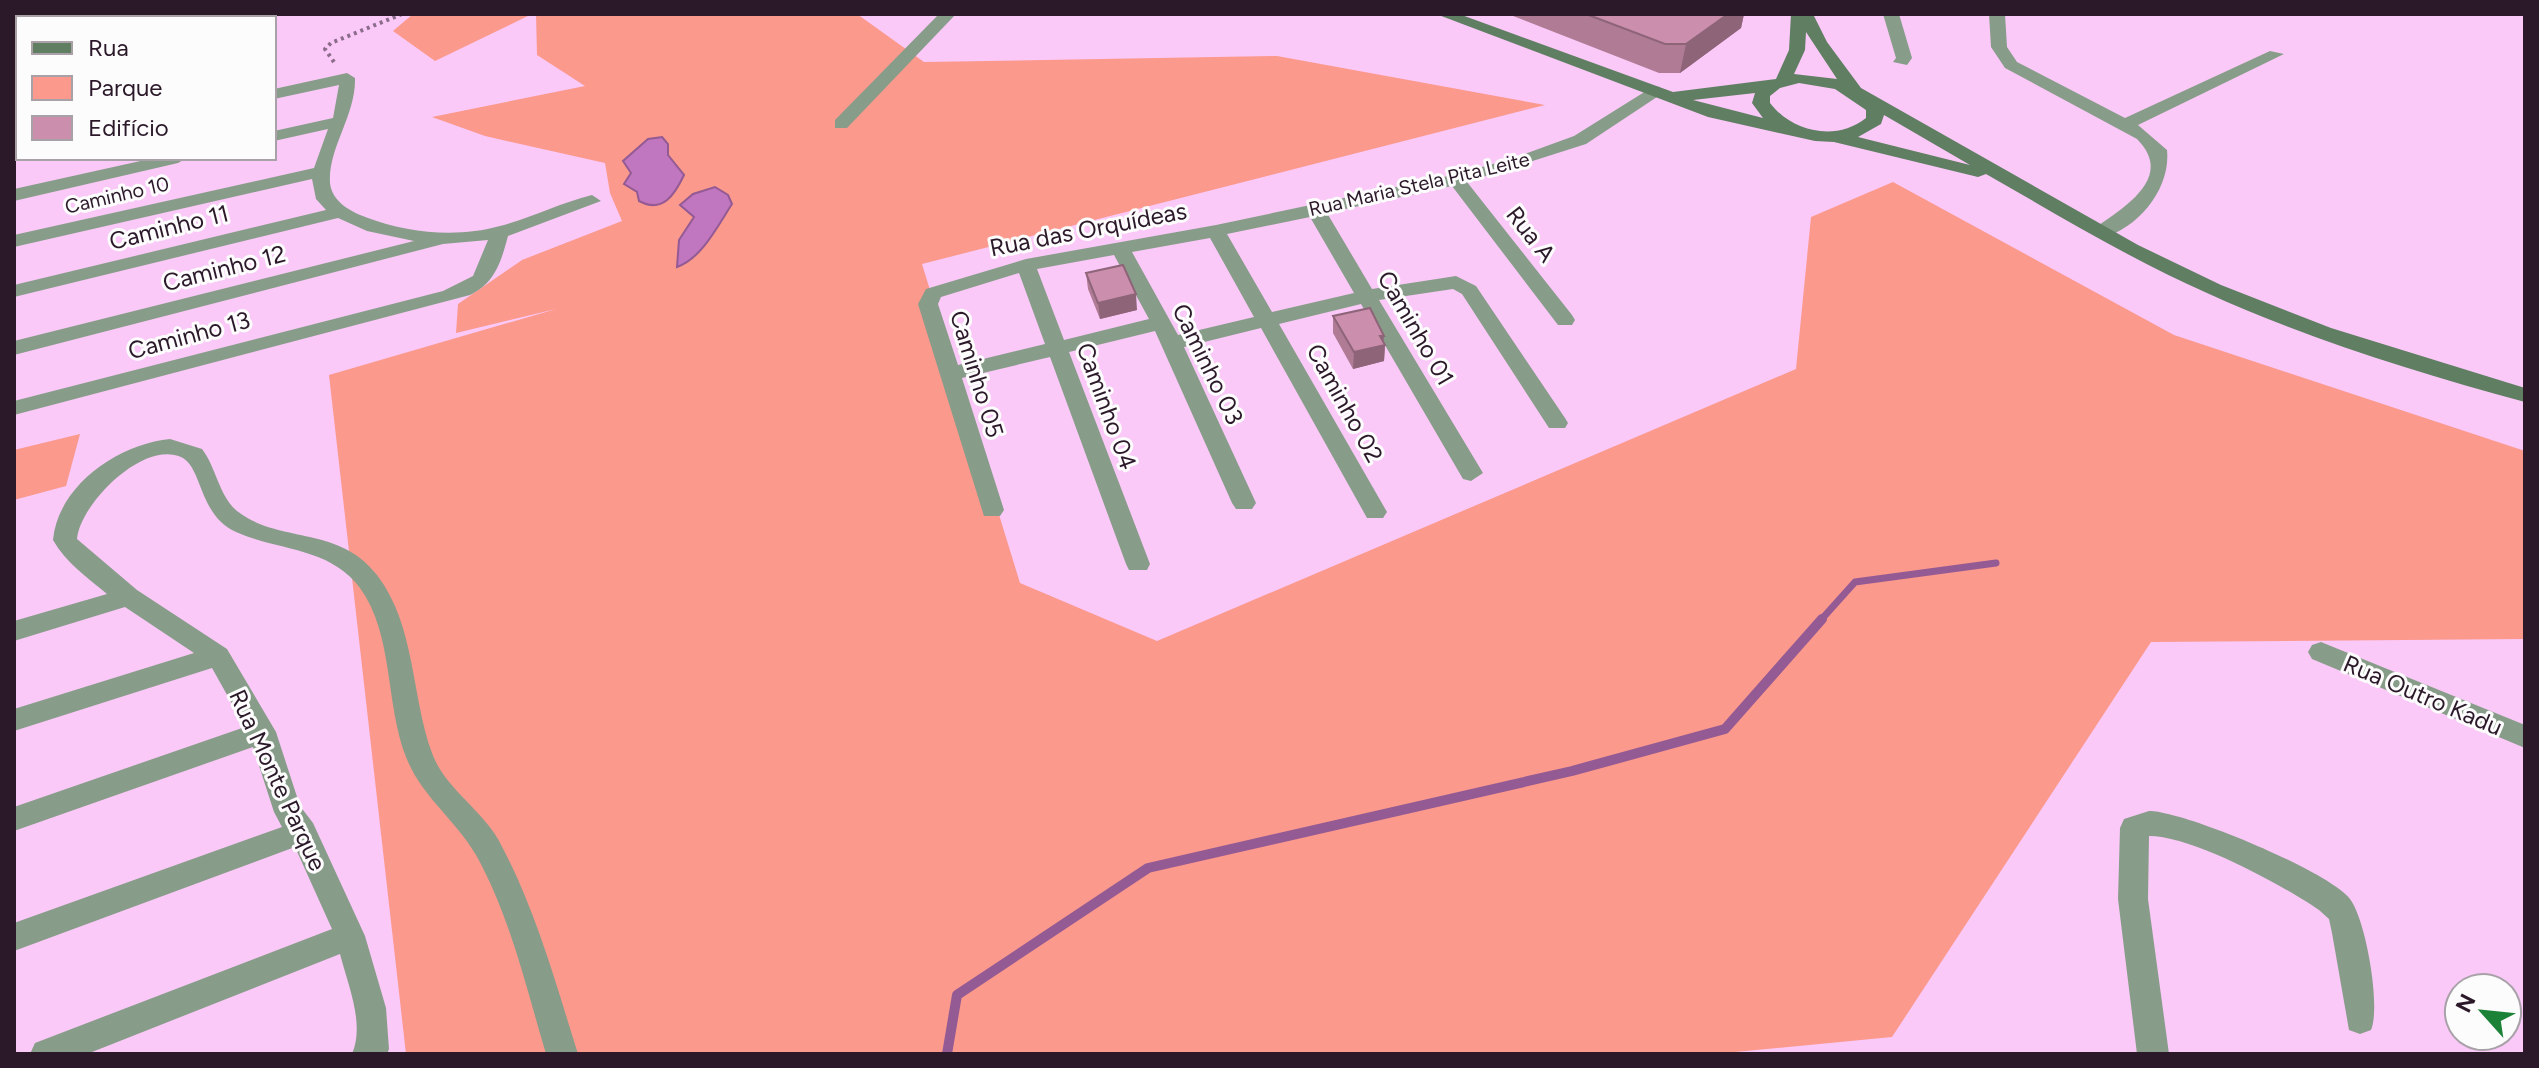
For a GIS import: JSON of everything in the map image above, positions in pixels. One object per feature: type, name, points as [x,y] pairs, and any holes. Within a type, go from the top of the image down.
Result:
[{"type":"main road","points":[[1444,14],[1727,117],[1833,137],[2016,183]]},
{"type":"main road","points":[[1790,128],[1766,112],[1761,103],[1797,50],[1802,14]]},
{"type":"main road","points":[[1802,14],[1819,43],[1875,109],[1875,120],[1860,132],[1833,137]]},
{"type":"main road","points":[[1663,94],[1818,79],[1860,94],[2187,277],[2324,333],[2525,395]]},
{"type":"street","points":[[841,124],[948,14]]},
{"type":"street","points":[[1891,14],[1904,58],[1901,62]]},
{"type":"street","points":[[1997,14],[1996,35],[2001,55],[2011,65],[2152,142],[2161,162],[2150,197],[2102,232]]},
{"type":"street","points":[[2125,125],[2276,54]]},
{"type":"street","points":[[276,94],[347,78],[348,106],[320,187],[336,213],[393,230],[447,238],[499,233],[592,201]]},
{"type":"street","name":"Rua Maria Stela Pita Leite","points":[[1216,231],[1456,180],[1517,163],[1580,140],[1663,94]]},
{"type":"street","points":[[276,136],[341,121]]},
{"type":"street","points":[[14,195],[169,160]]},
{"type":"street","name":"Caminho 10","points":[[14,241],[323,171]]},
{"type":"street","name":"Rua A","points":[[1456,180],[1565,320]]},
{"type":"street","name":"Caminho 01","points":[[1315,209],[1471,473]]},
{"type":"street","name":"Caminho 11","points":[[14,291],[336,213]]},
{"type":"street","name":"Rua das Orquídeas","points":[[970,280],[1026,265],[1216,231]]},
{"type":"street","name":"Caminho 02","points":[[1216,231],[1375,512]]},
{"type":"street","name":"Caminho 13","points":[[14,408],[466,291],[480,284],[487,275],[499,233]]},
{"type":"street","name":"Caminho 12","points":[[14,348],[447,238]]},
{"type":"street","name":"Caminho 03","points":[[1121,249],[1172,343],[1244,503]]},
{"type":"street","name":"Caminho 04","points":[[1026,265],[1138,564]]},
{"type":"street","name":"Caminho 05","points":[[970,280],[933,293],[928,298],[992,510]]},
{"type":"street","points":[[1172,343],[1431,283],[1445,281],[1465,285],[1557,423]]},
{"type":"street","points":[[950,374],[1160,323]]},
{"type":"street","name":"Rua Monte Parque","points":[[368,1054],[373,1049],[370,1008],[350,936],[303,832],[283,801],[262,732],[218,656],[128,597],[74,553],[65,540],[65,529],[71,514],[98,482],[119,465],[161,447],[180,446],[198,458],[215,501],[230,518],[338,555],[366,578],[386,621],[417,752],[436,788],[484,842],[519,920],[562,1054]]},
{"type":"street","points":[[14,631],[128,597]]},
{"type":"street","name":"Rua Outro Kadu","points":[[2321,652],[2525,737]]},
{"type":"street","points":[[14,720],[218,656]]},
{"type":"street","points":[[14,819],[262,732]]},
{"type":"street","points":[[2153,1054],[2132,868],[2134,828],[2144,823],[2166,826],[2283,873],[2331,899],[2340,911],[2345,930],[2360,1019]]},
{"type":"street","points":[[14,937],[303,832]]},
{"type":"street","points":[[46,1054],[350,936]]},
{"type":"path","points":[[347,78],[325,49],[341,38],[402,14]]},
{"type":"green space","points":[[413,14],[532,14],[435,61],[393,31]]},
{"type":"green space","points":[[536,14],[857,14],[924,62],[1277,56],[1545,105],[922,264],[1020,583],[1157,641],[1796,369],[1811,217],[1893,182],[2174,335],[2525,451],[2525,639],[2151,642],[1892,1037],[1714,1054],[406,1054],[329,375],[556,309],[456,333],[458,304],[522,260],[622,221],[610,193],[605,163],[485,136],[432,117],[585,86],[537,55]]},
{"type":"green space","points":[[80,434],[66,486],[14,500],[14,450]]},
{"type":"shaded area","points":[[662,137],[668,144],[668,155],[684,175],[667,200],[655,205],[647,204],[639,201],[637,192],[624,184],[631,173],[623,161],[648,139]]},
{"type":"shaded area","points":[[715,187],[728,195],[732,204],[701,249],[677,267],[679,240],[694,217],[680,205],[693,194]]},
{"type":"building","points":[[1586,14],[1728,14],[1686,44],[1665,44]]},
{"type":"building","points":[[14,50],[16,50],[14,89]]},
{"type":"building","points":[[1123,265],[1136,294],[1098,303],[1086,273]]},
{"type":"building","points":[[1370,308],[1384,336],[1380,336],[1385,345],[1354,352],[1333,316]]},
{"type":"waterway","points":[[1820,621],[1855,582],[1996,563]]},
{"type":"waterway","points":[[947,1054],[957,995],[1148,868],[1572,771],[1725,729],[1822,619]]}]
